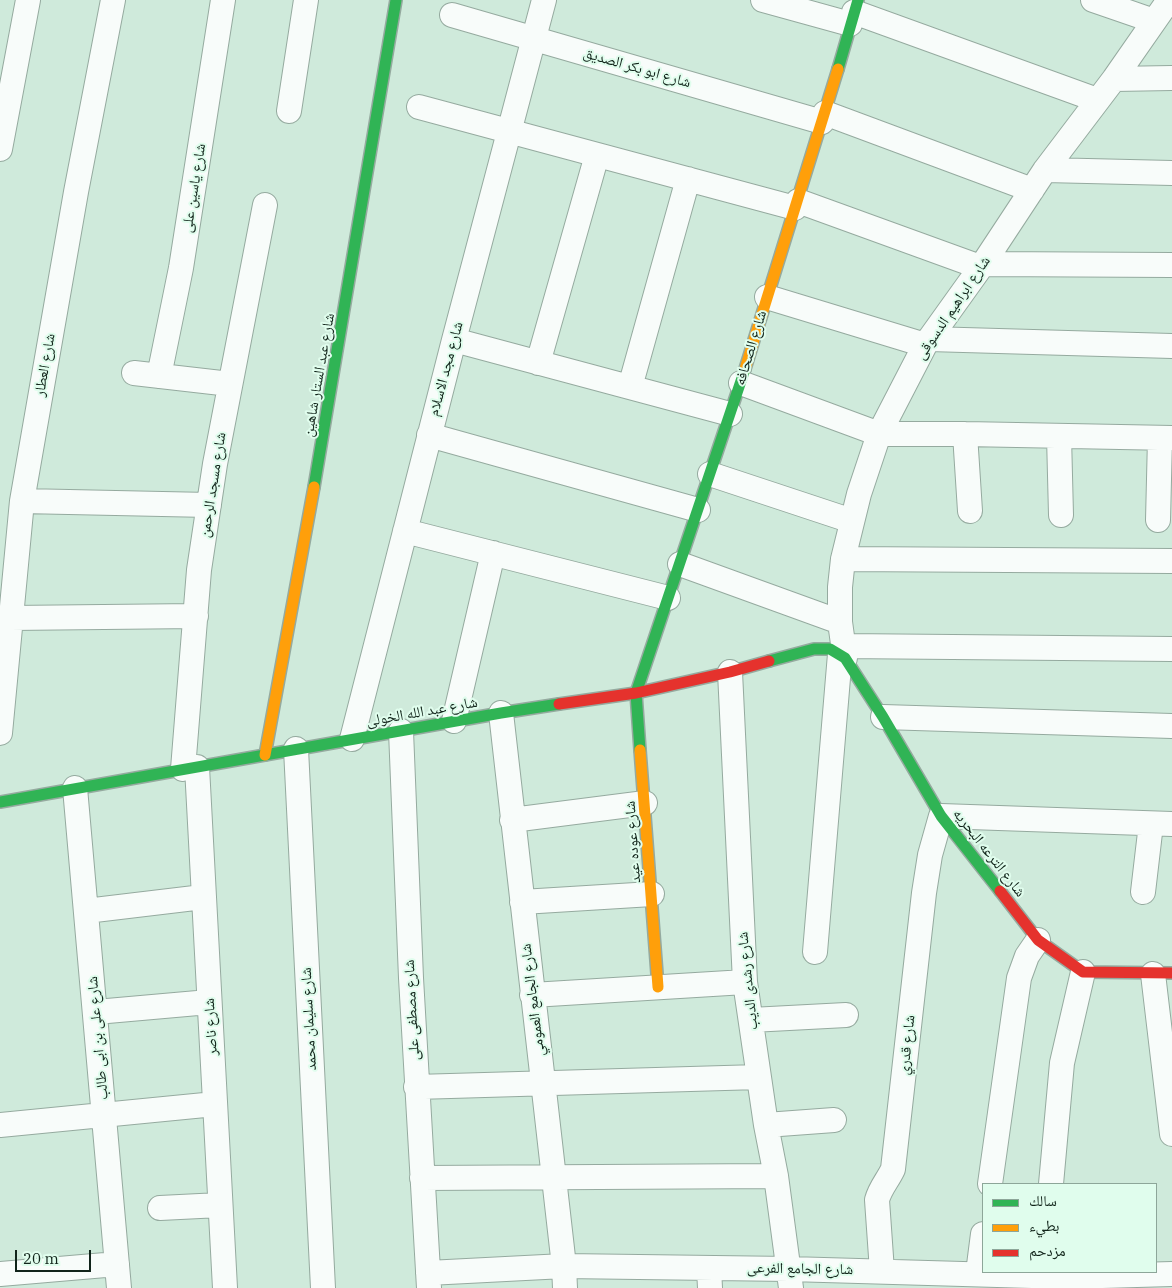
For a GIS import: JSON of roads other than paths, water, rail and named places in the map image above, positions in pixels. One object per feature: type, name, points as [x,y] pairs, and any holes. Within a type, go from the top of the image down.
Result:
[{"type":"street","points":[[0,149],[28,0]]},
{"type":"street","name":"شارع العطار","points":[[0,733],[22,501],[76,192],[113,0]]},
{"type":"street","name":"شارع ياسين على","points":[[159,376],[181,268],[224,0]]},
{"type":"street","points":[[288,111],[306,0]]},
{"type":"street","name":"شارع عبد الستار شاهين","points":[[265,755],[305,542],[396,0]]},
{"type":"street","name":"شارع مجد الاسلام","points":[[352,739],[429,435],[544,0]]},
{"type":"street","points":[[763,0],[854,12],[1097,100]]},
{"type":"street","points":[[1094,0],[1154,21]]},
{"type":"street","name":"شارع ابراهيم الدسوقى","points":[[815,952],[843,653],[840,622],[840,587],[843,559],[852,521],[879,434],[927,342],[981,266],[1045,170],[1114,79],[1169,0]]},
{"type":"street","name":"شارع الصحافه","points":[[636,693],[741,383],[824,118],[854,12]]},
{"type":"street","name":"شارع ابو بكر الصديق","points":[[452,15],[824,118],[1032,190]]},
{"type":"street","points":[[1114,79],[1172,78]]},
{"type":"street","points":[[419,107],[688,179],[797,204],[981,266],[1172,265]]},
{"type":"street","points":[[538,362],[597,155]]},
{"type":"street","points":[[1045,170],[1172,173]]},
{"type":"street","points":[[630,387],[688,179]]},
{"type":"street","name":"شارع مسجد الرحمن","points":[[190,768],[199,570],[230,384],[265,205]]},
{"type":"street","points":[[767,297],[927,342],[1172,346]]},
{"type":"street","points":[[454,340],[730,414]]},
{"type":"street","points":[[134,373],[230,384]]},
{"type":"street","points":[[741,383],[879,434],[1166,438],[1158,520]]},
{"type":"street","points":[[965,434],[970,511]]},
{"type":"street","points":[[429,435],[698,510]]},
{"type":"street","points":[[1059,436],[1061,515]]},
{"type":"street","points":[[710,474],[852,521]]},
{"type":"street","points":[[22,501],[209,506]]},
{"type":"street","points":[[405,531],[668,598]]},
{"type":"street","points":[[454,721],[493,553]]},
{"type":"street","points":[[843,559],[1172,561]]},
{"type":"street","points":[[680,564],[840,622]]},
{"type":"street","points":[[10,618],[196,616]]},
{"type":"street","name":"شارع عبد الله الخولى","points":[[0,802],[454,721],[636,693],[730,672],[814,649],[830,649],[843,653]]},
{"type":"street","points":[[843,653],[1172,649]]},
{"type":"street","name":"شارع الترعه البحريه","points":[[843,653],[941,816],[1038,940],[1083,972]]},
{"type":"street","name":"شارع رشدى الديب","points":[[730,672],[745,982],[790,1278]]},
{"type":"street","name":"شارع عوده عيد","points":[[636,693],[658,988]]},
{"type":"street","name":"شارع الجامع العمومي","points":[[501,713],[564,1277]]},
{"type":"street","points":[[882,717],[1172,726]]},
{"type":"street","name":"شارع مصطفى على","points":[[401,731],[416,1087],[428,1280]]},
{"type":"street","name":"شارع سليمان محمد","points":[[296,750],[323,1288]]},
{"type":"street","name":"شارع ناصر","points":[[190,768],[203,897],[225,1288]]},
{"type":"street","name":"شارع على بن ابى طالب","points":[[76,788],[119,1288]]},
{"type":"street","points":[[512,820],[645,803]]},
{"type":"street","points":[[941,816],[1161,824],[1143,892]]},
{"type":"street","name":"شارع قدري","points":[[891,1277],[877,1200],[880,1189],[888,1180],[893,1169],[924,893],[930,855],[941,816]]},
{"type":"street","points":[[522,902],[652,894]]},
{"type":"street","points":[[86,910],[203,897]]},
{"type":"street","points":[[990,1183],[1019,978],[1028,956],[1038,940]]},
{"type":"street","points":[[1051,1183],[1062,1063],[1083,972],[1162,973],[1172,1134]]},
{"type":"street","points":[[532,995],[745,982]]},
{"type":"street","points":[[96,1012],[209,1002]]},
{"type":"street","points":[[751,1020],[846,1015]]},
{"type":"street","points":[[416,1087],[759,1077]]},
{"type":"street","points":[[0,1125],[215,1104]]},
{"type":"street","points":[[766,1125],[834,1120]]},
{"type":"street","points":[[422,1178],[776,1176]]},
{"type":"street","points":[[160,1208],[220,1205]]},
{"type":"street","points":[[0,1274],[117,1264]]},
{"type":"street","name":"شارع الجامع الفرعى","points":[[428,1280],[564,1277],[992,1278],[1042,1274],[1067,1282],[1172,1274]]}]
